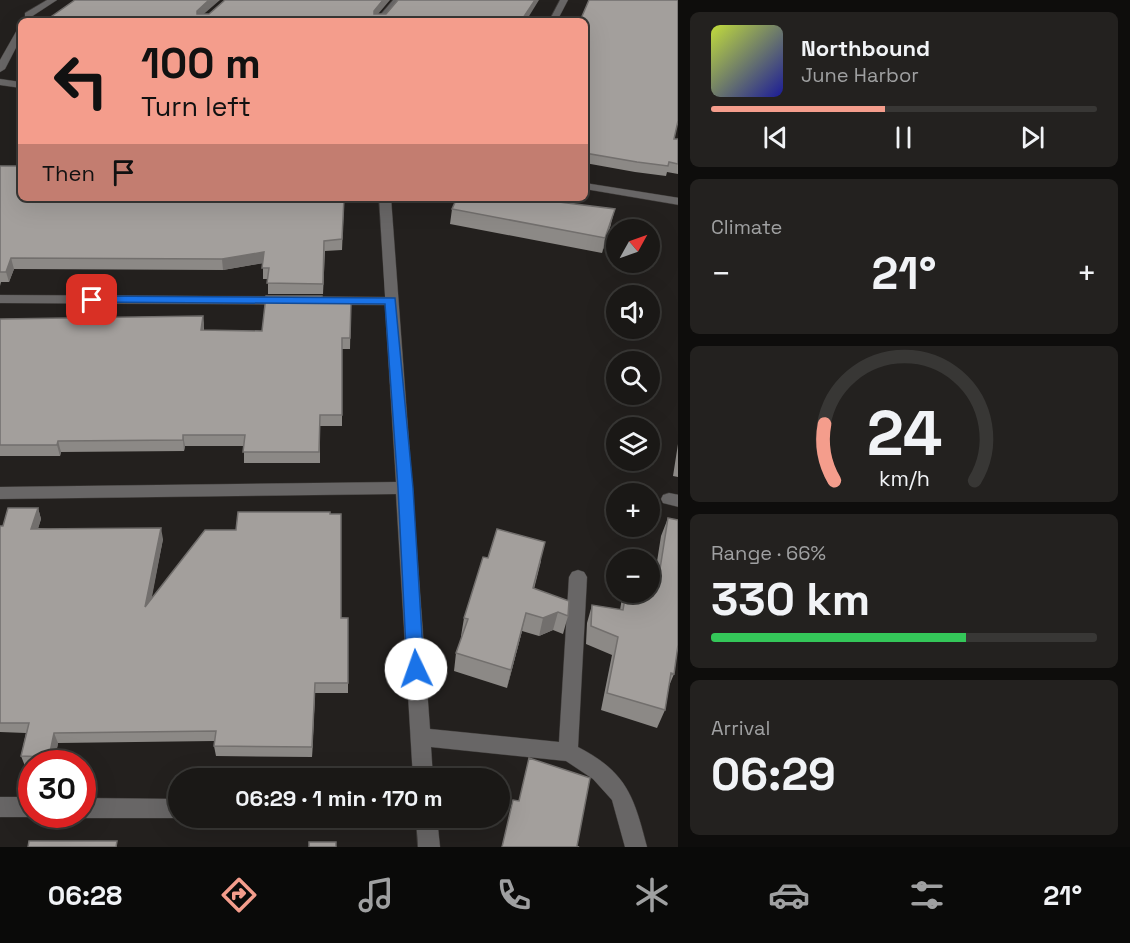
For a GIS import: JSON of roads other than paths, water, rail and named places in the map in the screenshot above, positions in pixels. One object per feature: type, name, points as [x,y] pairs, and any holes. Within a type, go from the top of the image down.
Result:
[{"type":"street","points":[[27,18],[38,0]]},
{"type":"street","points":[[27,18],[53,0]]},
{"type":"street","points":[[382,18],[398,0]]},
{"type":"street","points":[[555,18],[564,0]]},
{"type":"street","points":[[0,69],[18,36]]},
{"type":"street","points":[[0,82],[18,85]]},
{"type":"street","points":[[588,187],[678,202]]},
{"type":"street","points":[[385,201],[422,768]]},
{"type":"street","points":[[0,299],[390,301]]},
{"type":"street","points":[[0,493],[405,488]]},
{"type":"street","points":[[568,752],[578,577]]},
{"type":"street","points":[[420,736],[568,752],[593,765],[614,787],[624,801],[636,847]]},
{"type":"street","points":[[0,807],[18,807]]},
{"type":"street","points":[[96,808],[168,809]]},
{"type":"street","points":[[428,828],[429,847]]}]
